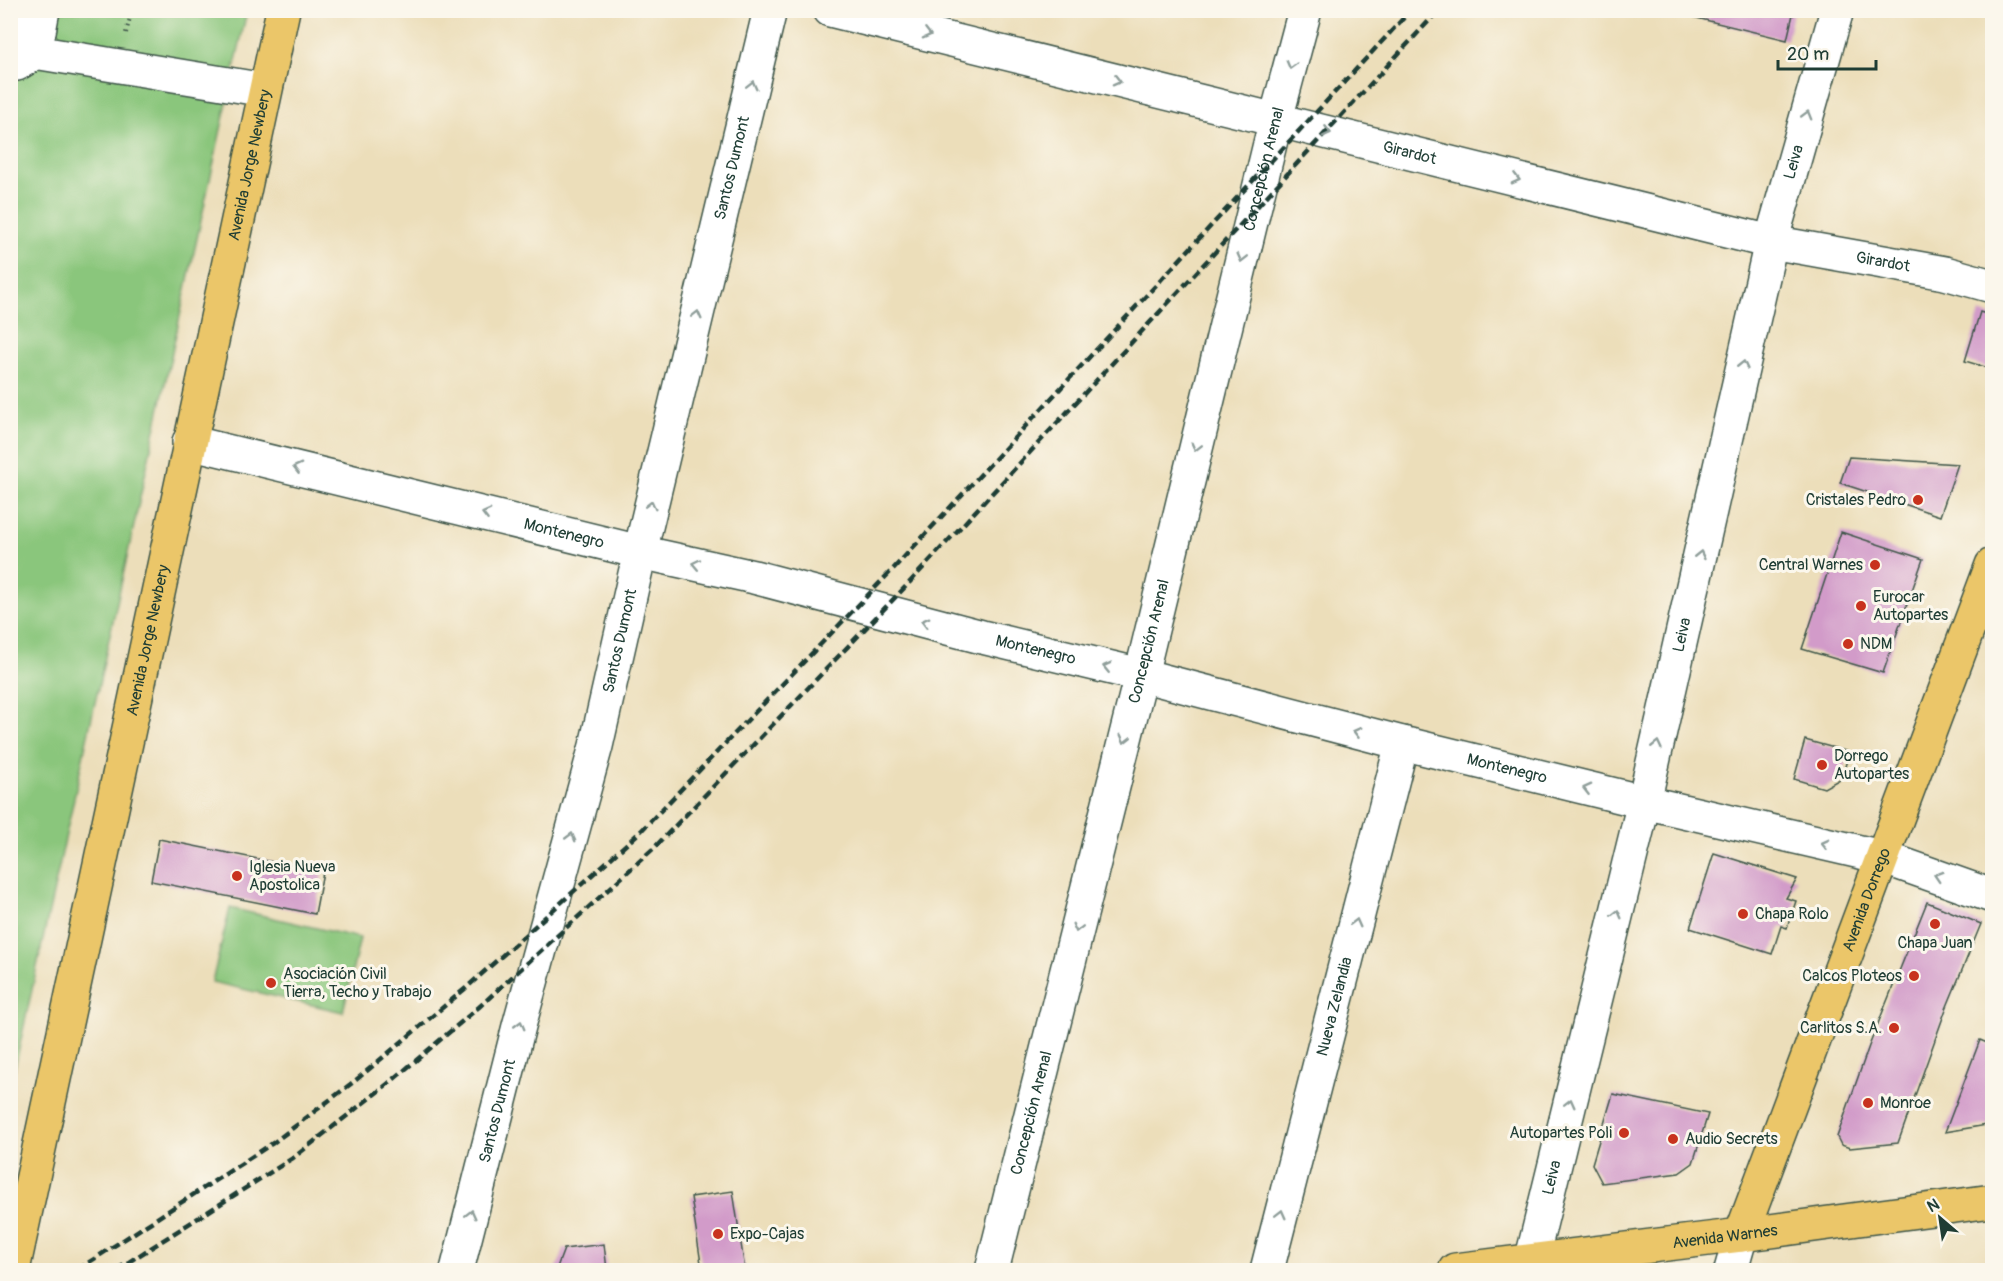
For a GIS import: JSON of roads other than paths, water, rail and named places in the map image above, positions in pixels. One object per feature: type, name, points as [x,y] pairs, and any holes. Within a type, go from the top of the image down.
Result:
[{"type":"main road","name":"Avenida Jorge Newbery","points":[[13,1270],[283,10]]},
{"type":"main road","name":"Avenida Dorrego","points":[[1741,1235],[1992,565]]},
{"type":"main road","name":"Avenida Warnes","points":[[1455,1270],[1992,1201]]},
{"type":"street","points":[[18,56],[43,10]]},
{"type":"street","name":"Santos Dumont","points":[[457,1270],[519,1026],[596,746],[640,552],[770,10]]},
{"type":"street","name":"Girardot","points":[[830,10],[1771,242],[1945,273],[1992,286]]},
{"type":"street","name":"Concepción Arenal","points":[[992,1270],[1141,675],[1276,119],[1305,10]]},
{"type":"street","name":"Leiva","points":[[1531,1262],[1644,802],[1771,242],[1837,10]]},
{"type":"street","points":[[10,15],[18,56]]},
{"type":"street","points":[[18,56],[265,90]]},
{"type":"street","name":"Montenegro","points":[[189,442],[640,552],[754,577],[1402,743],[1882,857],[1992,896]]},
{"type":"street","name":"Nueva Zelandia","points":[[1267,1270],[1402,743]]},
{"type":"street","points":[[1731,1270],[1741,1235]]},
{"type":"railway","points":[[77,1270],[273,1143],[356,1080],[466,988],[641,831],[894,568],[1411,10]]},
{"type":"railway","points":[[116,1270],[293,1158],[394,1079],[479,1007],[655,847],[909,583],[1439,10]]},
{"type":"place","name":"Cristales Pedro","points":[[1918,500]]},
{"type":"place","name":"Central Warnes","points":[[1875,565]]},
{"type":"place","name":"Eurocar Autopartes","points":[[1861,606]]},
{"type":"place","name":"NDM","points":[[1848,644]]},
{"type":"place","name":"Dorrego Autopartes","points":[[1822,765]]},
{"type":"place","name":"Iglesia Nueva Apostolica","points":[[237,876]]},
{"type":"place","name":"Chapa Rolo","points":[[1743,914]]},
{"type":"place","name":"Chapa Juan","points":[[1935,924]]},
{"type":"place","name":"Calcos Ploteos","points":[[1914,976]]},
{"type":"place","name":"Asociación Civil Tierra, Techo y Trabajo","points":[[271,983]]},
{"type":"place","name":"Carlitos S.A.","points":[[1894,1028]]},
{"type":"place","name":"Monroe","points":[[1868,1103]]},
{"type":"place","name":"Autopartes Poli","points":[[1624,1133]]},
{"type":"place","name":"Audio Secrets","points":[[1673,1139]]},
{"type":"place","name":"Expo-Cajas","points":[[718,1234]]}]
